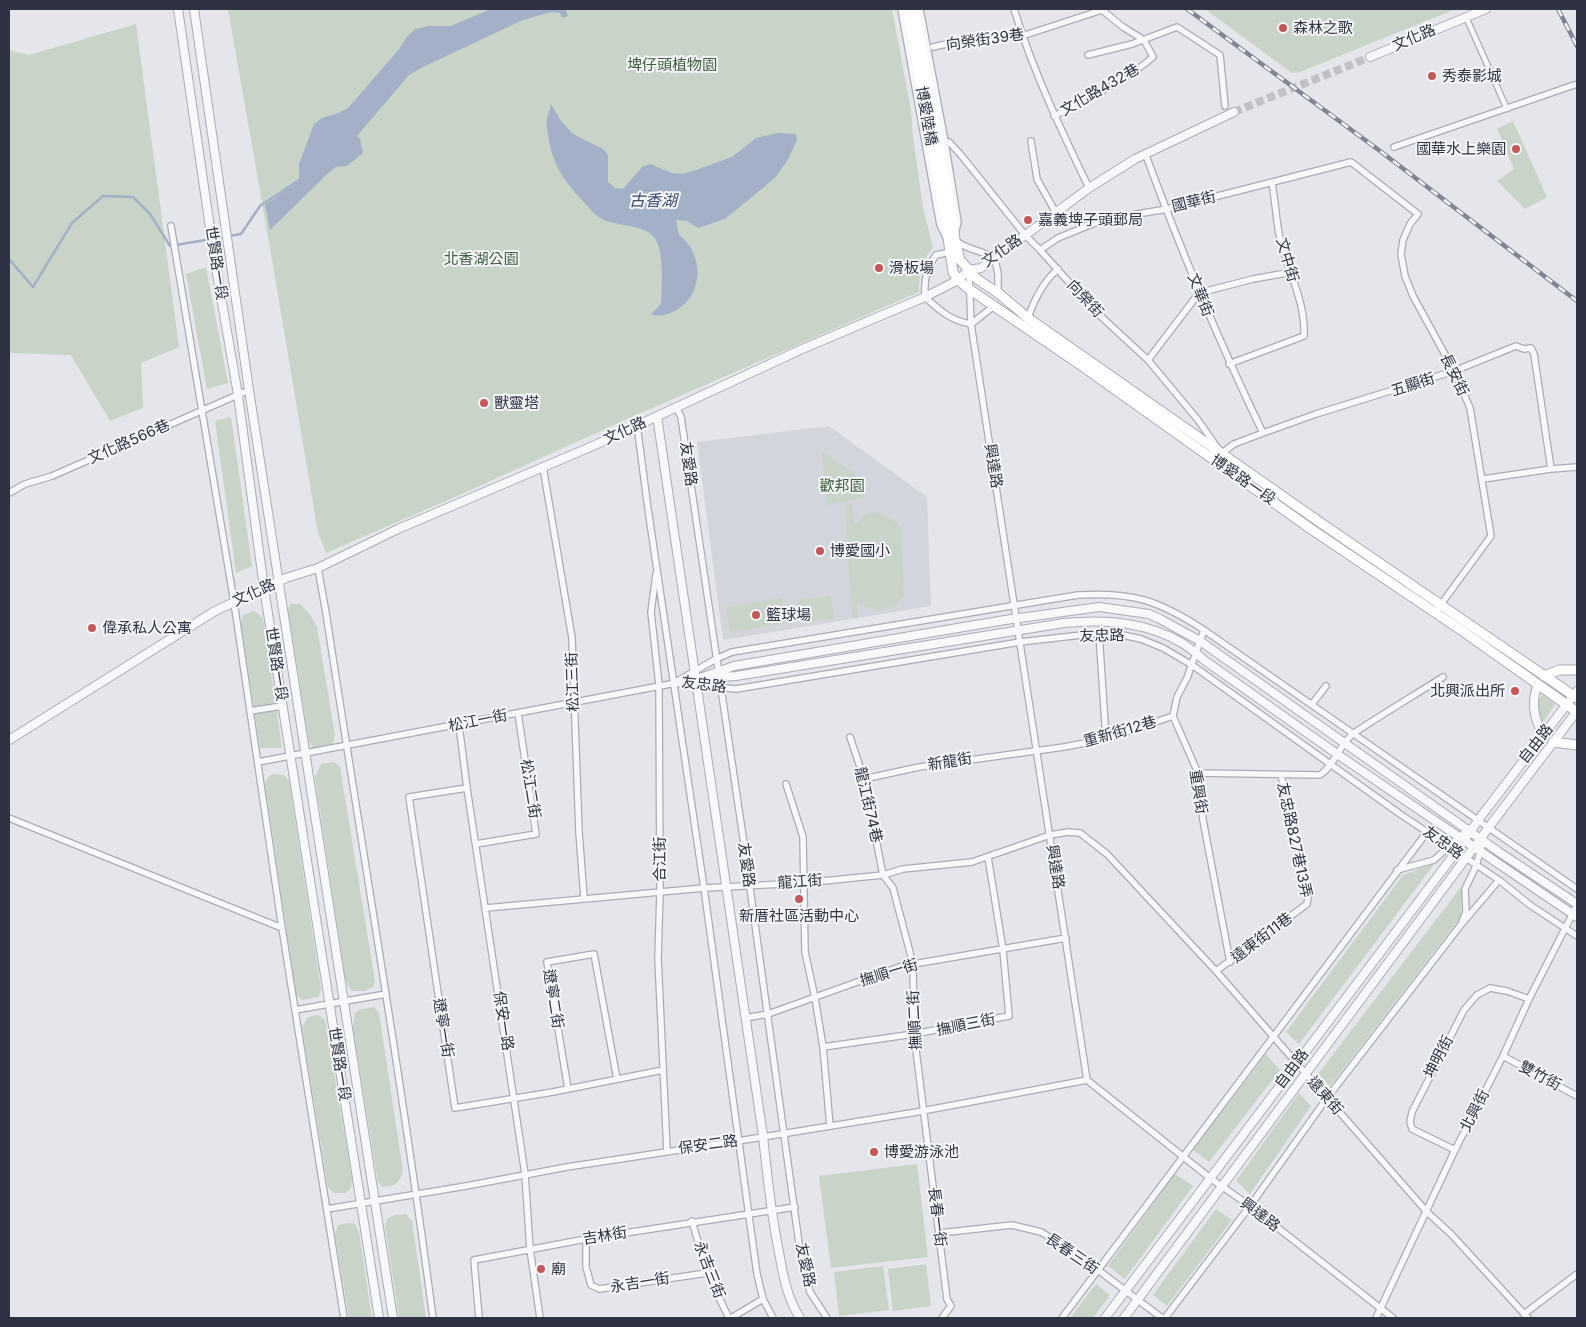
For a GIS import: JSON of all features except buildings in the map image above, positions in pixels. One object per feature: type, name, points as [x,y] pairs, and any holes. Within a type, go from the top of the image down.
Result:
[{"type":"main road","name":"博愛陸橋","points":[[907,9],[949,224]]},
{"type":"main road","name":"博愛陸橋","points":[[914,9],[949,224]]},
{"type":"main road","name":"博愛路一段","points":[[949,224],[952,241],[960,260],[977,279],[998,293],[1028,318],[1544,676],[1576,695]]},
{"type":"main road","name":"博愛路一段","points":[[952,241],[950,252],[953,272],[958,280],[969,289],[1577,711]]},
{"type":"main road","points":[[1544,676],[1559,670],[1577,670]]},
{"type":"main road","points":[[1553,742],[1577,745]]},
{"type":"street","name":"世賢路一段","points":[[178,9],[215,262],[238,395],[282,706],[379,1318]]},
{"type":"street","name":"世賢路一段","points":[[194,9],[278,582],[392,1318]]},
{"type":"street","points":[[901,9],[949,224]]},
{"type":"street","points":[[920,9],[944,136],[949,224]]},
{"type":"street","name":"文化路432巷","points":[[1014,9],[1022,36],[1054,116],[1088,188]]},
{"type":"street","name":"文化路","points":[[1370,57],[1486,9]]},
{"type":"street","name":"向榮街39巷","points":[[933,47],[969,39],[1022,36],[1102,10],[1123,27],[1144,40]]},
{"type":"street","points":[[1466,16],[1507,109]]},
{"type":"street","points":[[1088,55],[1144,40],[1177,27],[1220,55],[1225,106]]},
{"type":"street","name":"文化路432巷","points":[[1054,116],[1113,85],[1153,57],[1144,40]]},
{"type":"street","points":[[1394,147],[1577,84]]},
{"type":"street","name":"文化路","points":[[9,740],[215,611],[278,582],[318,568],[398,530],[657,416],[800,350],[925,297],[958,280],[969,270],[981,268],[1088,188],[1145,153],[1234,112]]},
{"type":"street","points":[[1031,141],[1037,179],[1056,213]]},
{"type":"street","name":"向榮街","points":[[949,142],[961,154],[1025,236],[1058,269],[1094,310],[1148,360],[1200,422],[1222,453]]},
{"type":"street","name":"文華街","points":[[1145,153],[1199,293],[1262,433]]},
{"type":"street","name":"國華街","points":[[1040,250],[1058,238],[1102,220],[1167,209],[1351,162]]},
{"type":"street","name":"長安街","points":[[1351,162],[1418,214],[1410,224],[1403,240],[1401,254],[1404,276],[1454,372],[1470,408],[1483,479],[1491,536],[1442,605],[1433,612]]},
{"type":"street","name":"文中街","points":[[1230,364],[1304,336],[1305,325],[1292,272],[1279,234],[1272,183]]},
{"type":"street","points":[[171,226],[234,602],[294,1010],[344,1318]]},
{"type":"street","points":[[952,241],[965,247],[985,252],[994,259],[998,274],[998,293]]},
{"type":"street","points":[[950,252],[936,255],[928,267],[925,297],[946,315],[957,321],[971,324],[994,306]]},
{"type":"street","points":[[1028,318],[1031,308],[1050,276],[1058,269]]},
{"type":"street","name":"興達路","points":[[969,270],[971,324],[1088,1080],[1210,1178],[1250,1206],[1393,1318]]},
{"type":"street","points":[[1148,360],[1199,293],[1253,279],[1292,272]]},
{"type":"street","name":"五顯街","points":[[1207,455],[1222,453],[1234,444],[1316,414],[1454,372],[1516,346],[1524,349],[1532,348],[1537,368],[1551,469]]},
{"type":"street","name":"文化路566巷","points":[[9,493],[25,484],[52,476],[249,390]]},
{"type":"street","name":"友愛路","points":[[676,407],[681,417],[785,1133],[801,1258],[810,1292],[827,1318]]},
{"type":"street","name":"友愛路","points":[[657,416],[763,1136],[771,1210],[784,1278],[790,1298],[800,1318]]},
{"type":"street","points":[[637,424],[757,1274],[763,1299],[773,1318]]},
{"type":"street","name":"松江三街","points":[[543,467],[572,638],[579,832],[584,898]]},
{"type":"street","points":[[1483,479],[1577,467]]},
{"type":"street","name":"合江街","points":[[657,567],[652,612],[659,685],[660,892],[658,958],[667,1151]]},
{"type":"street","points":[[318,568],[386,994],[433,1318]]},
{"type":"street","name":"友忠路","points":[[696,678],[716,658],[732,652],[1078,595],[1114,594],[1141,599],[1164,606],[1204,630],[1577,889]]},
{"type":"street","name":"友忠路","points":[[718,675],[744,664],[1017,618],[1098,607],[1137,612],[1160,619],[1200,641],[1577,905]]},
{"type":"street","name":"友忠路","points":[[696,678],[1090,620],[1126,623],[1158,631],[1196,652],[1204,660],[1337,754],[1575,916]]},
{"type":"street","points":[[1173,716],[1177,697],[1192,665],[1204,630]]},
{"type":"street","points":[[1099,633],[1106,739]]},
{"type":"street","name":"友忠路","points":[[696,678],[720,688],[736,689],[1020,642],[1099,633],[1140,638],[1192,665],[1400,814],[1499,880],[1530,905],[1577,936]]},
{"type":"street","points":[[1198,772],[1320,775],[1332,765],[1337,754],[1353,734],[1443,677]]},
{"type":"street","name":"松江一街","points":[[258,762],[459,725],[696,678]]},
{"type":"street","points":[[1538,684],[1534,692],[1534,703],[1539,728],[1543,735]]},
{"type":"street","points":[[1312,704],[1326,686]]},
{"type":"street","name":"自由路","points":[[1398,870],[1434,860],[1449,846],[1462,838],[1576,695]]},
{"type":"street","points":[[250,711],[282,706]]},
{"type":"street","name":"自由路","points":[[1124,1318],[1466,859],[1477,849],[1489,828],[1577,711]]},
{"type":"street","name":"松江二街","points":[[476,844],[536,834],[518,713]]},
{"type":"street","name":"重新街12巷","points":[[1036,751],[1106,739],[1173,716]]},
{"type":"street","name":"重興街","points":[[1173,716],[1198,772],[1203,820],[1230,962]]},
{"type":"street","name":"保安一路","points":[[459,725],[525,1174],[530,1249],[540,1318]]},
{"type":"street","name":"龍江街74巷","points":[[850,737],[864,779],[884,875]]},
{"type":"street","name":"新龍街","points":[[864,779],[919,767],[988,756],[1036,751]]},
{"type":"street","name":"友忠路827巷13弄","points":[[1280,775],[1308,896],[1307,904]]},
{"type":"street","points":[[786,784],[803,837],[802,883],[805,952],[823,1047],[830,1126]]},
{"type":"street","name":"遼寧一街","points":[[467,788],[409,798],[456,1108],[568,1089],[663,1070]]},
{"type":"street","points":[[9,818],[282,928]]},
{"type":"street","name":"遠東街","points":[[1050,835],[1068,832],[1080,833],[1107,854],[1216,971],[1427,1212],[1452,1234],[1526,1316]]},
{"type":"street","points":[[1062,1318],[1427,832]]},
{"type":"street","name":"龍江街","points":[[486,908],[704,888],[802,883],[884,875],[904,869],[972,862],[1050,835]]},
{"type":"street","name":"自由路","points":[[1105,1318],[1456,852],[1462,838]]},
{"type":"street","name":"自由路","points":[[1460,926],[1466,912],[1465,889],[1476,866],[1477,849]]},
{"type":"street","name":"撫順三街","points":[[823,1047],[914,1034],[1009,1016],[1003,950],[988,858]]},
{"type":"street","name":"撫順二街","points":[[884,875],[893,888],[913,964],[914,1034],[924,1111]]},
{"type":"street","name":"自由路","points":[[1164,1318],[1250,1206],[1327,1098],[1460,926],[1499,880]]},
{"type":"street","name":"遠東街11巷","points":[[1216,971],[1307,904]]},
{"type":"street","name":"北興街","points":[[1376,1318],[1503,1056],[1528,999],[1566,928],[1575,916],[1577,905]]},
{"type":"street","name":"撫順一街","points":[[745,1018],[768,1014],[902,966],[1066,938]]},
{"type":"street","name":"遼寧二街","points":[[568,1089],[547,962],[594,954],[617,1079]]},
{"type":"street","name":"坤明街","points":[[1456,1150],[1412,1129],[1410,1122],[1412,1112],[1464,1010],[1477,995],[1490,988],[1507,991],[1528,999]]},
{"type":"street","points":[[294,1010],[386,994]]},
{"type":"street","name":"雙竹街","points":[[1503,1056],[1577,1096]]},
{"type":"street","name":"保安二路","points":[[327,1209],[416,1195],[525,1174],[924,1111],[1088,1080]]},
{"type":"street","name":"長春一街","points":[[924,1111],[947,1299],[951,1306],[942,1318]]},
{"type":"street","name":"吉林街","points":[[479,1318],[474,1260],[586,1239],[795,1207]]},
{"type":"street","name":"永吉三街","points":[[692,1222],[707,1272],[730,1318],[763,1299]]},
{"type":"street","name":"長春三街","points":[[940,1233],[1012,1225],[1040,1232],[1064,1246],[1164,1318]]},
{"type":"street","name":"永吉一街","points":[[586,1239],[586,1267],[591,1285],[599,1289],[707,1272]]},
{"type":"street","points":[[1526,1316],[1577,1274]]},
{"type":"shaded area","name":"博愛國小","points":[[829,426],[927,497],[931,606],[723,640],[697,442]]},
{"type":"green space","name":"北香湖公園","points":[[228,9],[892,9],[911,110],[923,208],[933,248],[921,268],[919,292],[326,553],[318,533]]},
{"type":"green space","points":[[1205,9],[1454,9],[1300,72],[1292,73]]},
{"type":"green space","points":[[136,24],[179,347],[141,363],[143,408],[110,421],[71,355],[9,353],[9,50],[29,55]]},
{"type":"green space","name":"國華水上樂園","points":[[1513,121],[1547,197],[1525,209],[1497,181],[1514,169],[1497,129]]},
{"type":"green space","points":[[206,267],[228,383],[207,389],[186,274]]},
{"type":"green space","points":[[231,417],[252,566],[236,573],[215,421]]},
{"type":"green space","name":"歡邦園","points":[[822,451],[855,474],[861,498],[827,505]]},
{"type":"green space","points":[[852,504],[854,525],[867,514],[878,512],[896,522],[901,528],[904,596],[892,606],[882,610],[877,610],[857,602],[858,618],[852,618],[845,505]]},
{"type":"green space","name":"籃球場","points":[[831,596],[834,618],[800,622],[797,600]]},
{"type":"green space","name":"籃球場","points":[[782,598],[786,623],[730,632],[726,607]]},
{"type":"green space","points":[[291,604],[300,604],[310,614],[317,627],[335,735],[330,747],[314,749],[309,742],[288,608]]},
{"type":"green space","points":[[254,611],[263,618],[282,748],[260,748],[241,623],[243,615]]},
{"type":"green space","points":[[1542,694],[1555,704],[1543,723],[1538,708],[1538,701]]},
{"type":"green space","points":[[334,762],[340,767],[375,981],[374,986],[365,991],[352,991],[345,977],[315,777],[321,764]]},
{"type":"green space","points":[[273,774],[284,775],[289,781],[321,989],[319,997],[302,1000],[296,994],[265,783],[269,776]]},
{"type":"green space","points":[[1435,863],[1299,1044],[1286,1032],[1403,875]]},
{"type":"green space","points":[[1461,887],[1461,917],[1330,1086],[1318,1074]]},
{"type":"green space","points":[[374,1007],[379,1013],[403,1171],[396,1184],[382,1187],[378,1182],[353,1028],[355,1013],[361,1009]]},
{"type":"green space","points":[[318,1015],[325,1020],[352,1178],[351,1188],[346,1193],[334,1193],[328,1187],[302,1027],[308,1017]]},
{"type":"green space","points":[[1266,1054],[1280,1070],[1209,1162],[1193,1150]]},
{"type":"green space","points":[[1299,1093],[1311,1106],[1250,1194],[1236,1181]]},
{"type":"green space","points":[[917,1164],[928,1257],[831,1268],[819,1176]]},
{"type":"green space","points":[[1175,1174],[1193,1186],[1125,1279],[1108,1266]]},
{"type":"green space","points":[[1216,1209],[1232,1220],[1167,1306],[1153,1295]]},
{"type":"green space","points":[[406,1214],[412,1221],[426,1318],[399,1318],[385,1226],[390,1217]]},
{"type":"green space","points":[[355,1224],[359,1232],[372,1318],[349,1318],[335,1234],[338,1225]]},
{"type":"green space","points":[[926,1264],[931,1306],[893,1311],[888,1269]]},
{"type":"green space","points":[[883,1266],[889,1310],[839,1316],[834,1272]]},
{"type":"green space","points":[[1096,1284],[1110,1295],[1093,1318],[1070,1318]]},
{"type":"water","points":[[491,9],[568,9],[566,10],[568,16],[562,18],[560,13],[551,12],[523,20],[409,75],[357,136],[360,139],[363,153],[347,166],[336,167],[326,175],[270,230],[265,205],[299,181],[299,164],[314,124],[322,118],[348,108],[415,29],[429,26],[451,26]]},
{"type":"water","name":"古香湖","points":[[551,104],[561,121],[573,134],[603,149],[608,155],[608,182],[615,188],[623,189],[642,167],[650,164],[672,173],[682,174],[732,157],[756,138],[778,133],[796,134],[797,140],[788,159],[776,177],[725,219],[698,228],[687,221],[676,220],[679,235],[687,243],[697,264],[695,286],[691,297],[683,305],[673,312],[656,315],[651,314],[661,304],[662,281],[659,246],[652,235],[640,228],[610,222],[595,214],[569,185],[559,170],[550,144],[547,117]]},
{"type":"waterway","points":[[9,259],[33,287],[72,223],[103,196],[133,197],[150,214],[170,246],[241,234],[260,206],[302,178]]},
{"type":"tunnel","points":[[1234,112],[1370,57]]},
{"type":"railway","points":[[1187,9],[1380,151],[1577,301]]},
{"type":"railway","points":[[1558,9],[1577,46]]},
{"type":"place","name":"森林之歌","points":[[1283,28]]},
{"type":"place","name":"秀泰影城","points":[[1432,76]]},
{"type":"place","name":"國華水上樂園","points":[[1516,149]]},
{"type":"place","name":"嘉義埤子頭郵局","points":[[1028,220]]},
{"type":"place","name":"滑板場","points":[[879,268]]},
{"type":"place","name":"獸靈塔","points":[[484,403]]},
{"type":"place","name":"博愛國小","points":[[820,551]]},
{"type":"place","name":"籃球場","points":[[756,615]]},
{"type":"place","name":"偉承私人公寓","points":[[92,628]]},
{"type":"place","name":"北興派出所","points":[[1515,691]]},
{"type":"place","name":"新厝社區活動中心","points":[[799,899]]},
{"type":"place","name":"博愛游泳池","points":[[874,1152]]},
{"type":"place","name":"廟","points":[[541,1269]]},
{"type":"park label","name":"埤仔頭植物園","points":[[672,65]]}]
